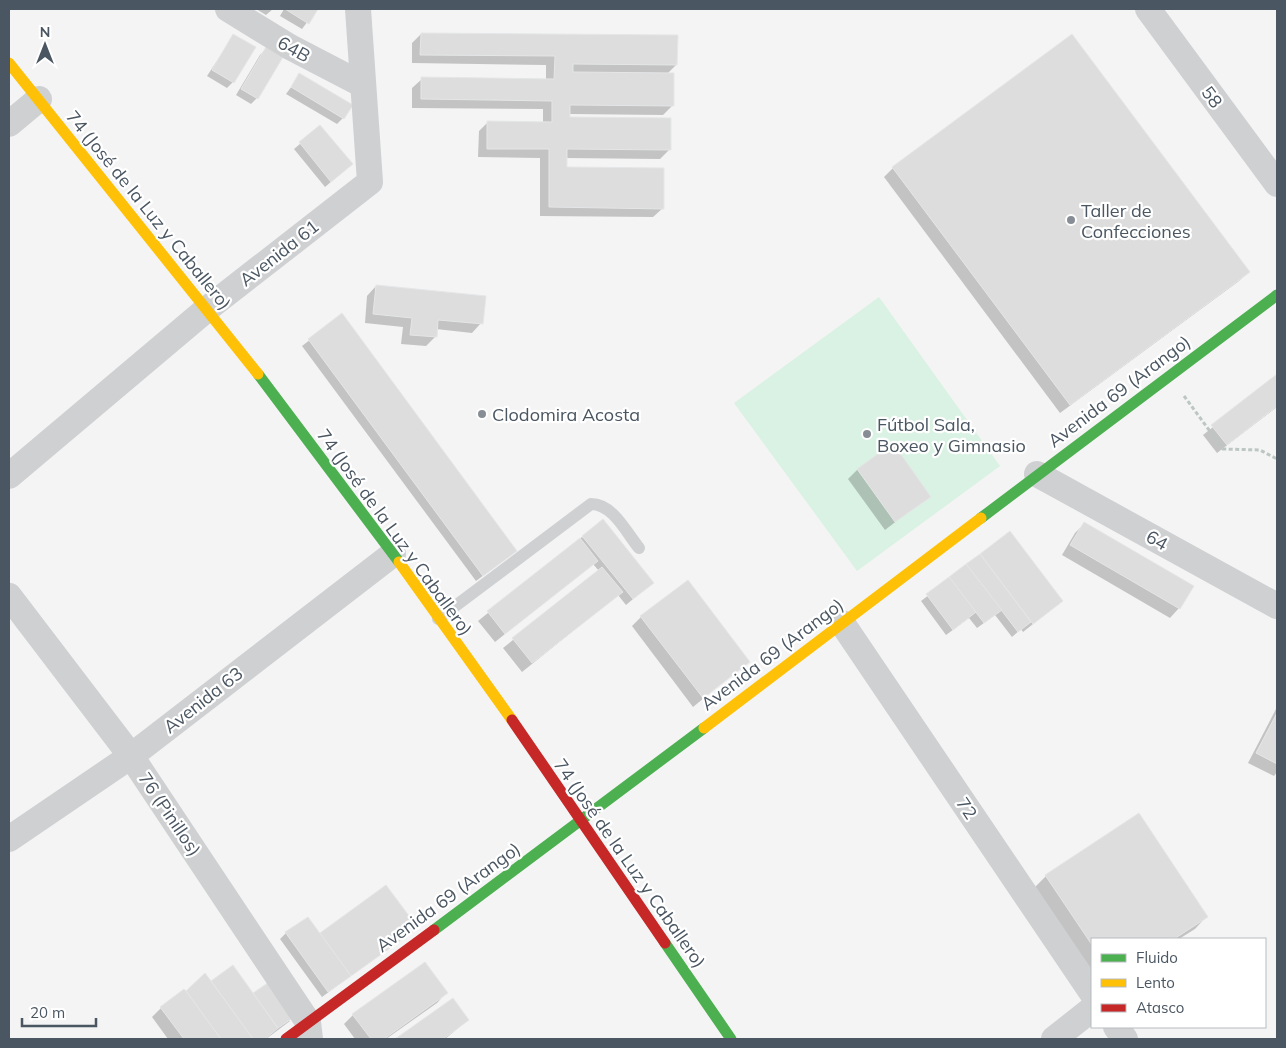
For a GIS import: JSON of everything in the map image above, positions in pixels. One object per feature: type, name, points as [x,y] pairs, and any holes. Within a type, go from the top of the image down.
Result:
[{"type":"street","name":"64B","points":[[228,9],[290,47],[363,85]]},
{"type":"street","name":"Avenida 61","points":[[9,476],[207,309],[370,182],[358,9]]},
{"type":"street","name":"58","points":[[1148,9],[1277,184]]},
{"type":"street","name":"74 (José de la Luz y Caballero)","points":[[9,63],[207,309],[393,554],[581,821],[731,1039]]},
{"type":"street","points":[[9,124],[39,99]]},
{"type":"street","name":"Avenida 69 (Arango)","points":[[286,1039],[313,1034],[581,821],[1037,474],[1277,295]]},
{"type":"street","name":"64","points":[[1037,474],[1277,606]]},
{"type":"street","name":"Avenida 63","points":[[9,839],[131,756],[393,554]]},
{"type":"street","name":"76 (Pinillos)","points":[[9,596],[131,756],[313,1034]]},
{"type":"street","name":"72","points":[[842,623],[1091,991]]},
{"type":"street","points":[[1054,1039],[1091,1010]]},
{"type":"street","points":[[1117,1028],[1125,1039]]},
{"type":"lane","points":[[438,619],[591,504],[601,504],[610,510],[639,548]]},
{"type":"path","points":[[1169,376],[1223,449],[1260,450],[1277,459]]},
{"type":"green space","name":"Fútbol Sala, Boxeo y Gimnasio","points":[[879,297],[1000,466],[857,571],[734,403]]},
{"type":"building","points":[[285,9],[318,9],[309,24]]},
{"type":"building","points":[[421,33],[678,35],[677,65],[573,64],[573,72],[674,73],[674,106],[570,105],[570,117],[671,118],[671,150],[567,149],[567,167],[664,168],[664,209],[549,207],[549,149],[487,149],[487,121],[552,122],[552,101],[421,99],[421,77],[554,79],[555,56],[420,55]]},
{"type":"building","points":[[233,34],[256,47],[234,83],[212,70]]},
{"type":"building","name":"Taller de Confecciones","points":[[1072,34],[1250,272],[1070,405],[892,167]]},
{"type":"building","points":[[266,47],[283,57],[258,99],[241,89]]},
{"type":"building","points":[[299,73],[353,105],[344,119],[291,87]]},
{"type":"building","points":[[320,125],[353,164],[331,182],[299,142]]},
{"type":"building","points":[[376,285],[486,296],[483,324],[438,320],[437,337],[410,335],[412,318],[373,314]]},
{"type":"building","points":[[342,313],[517,551],[483,576],[308,339]]},
{"type":"building","points":[[1277,374],[1277,406],[1227,445],[1211,425]]},
{"type":"building","points":[[893,443],[931,497],[895,522],[857,469]]},
{"type":"building","points":[[603,519],[654,583],[633,599],[582,536]]},
{"type":"building","points":[[1084,522],[1194,586],[1180,609],[1070,545]]},
{"type":"building","points":[[1010,531],[1063,601],[1033,624],[980,554]]},
{"type":"building","points":[[580,538],[598,561],[505,634],[487,611]]},
{"type":"building","points":[[980,554],[1031,622],[1018,632],[966,564]]},
{"type":"building","points":[[966,564],[1002,610],[984,623],[949,577]]},
{"type":"building","points":[[602,567],[623,592],[532,663],[512,638]]},
{"type":"building","points":[[949,577],[976,612],[953,630],[926,594]]},
{"type":"building","points":[[688,580],[750,662],[703,698],[640,616]]},
{"type":"building","points":[[1277,713],[1277,764],[1256,753]]},
{"type":"building","points":[[1139,813],[1208,917],[1176,938],[1091,938],[1091,944],[1045,875]]},
{"type":"building","points":[[386,885],[418,928],[351,976],[320,933]]},
{"type":"building","points":[[308,917],[351,976],[328,992],[285,932]]},
{"type":"building","points":[[425,962],[448,993],[384,1039],[371,1039],[352,1014]]},
{"type":"building","points":[[233,965],[278,1028],[265,1039],[253,1039],[211,981]]},
{"type":"building","points":[[205,973],[253,1039],[221,1039],[186,991]]},
{"type":"building","points":[[272,980],[297,1015],[278,1028],[253,993]]},
{"type":"building","points":[[184,989],[221,1039],[184,1039],[160,1007]]},
{"type":"building","points":[[453,998],[469,1020],[443,1039],[395,1039]]},
{"type":"traffic: fast","points":[[981,518],[1277,295]]},
{"type":"traffic: fast","points":[[258,374],[399,562]]},
{"type":"traffic: fast","points":[[434,930],[704,728]]},
{"type":"traffic: fast","points":[[665,943],[731,1039]]},
{"type":"traffic: slow","points":[[9,63],[258,374]]},
{"type":"traffic: slow","points":[[704,728],[981,518]]},
{"type":"traffic: slow","points":[[399,562],[512,720]]},
{"type":"traffic: jam","points":[[512,720],[665,943]]},
{"type":"traffic: jam","points":[[286,1039],[434,930]]},
{"type":"place","name":"Taller de Confecciones","points":[[1071,220]]},
{"type":"place","name":"Clodomira Acosta","points":[[482,414]]},
{"type":"place","name":"Fútbol Sala, Boxeo y Gimnasio","points":[[867,434]]}]
